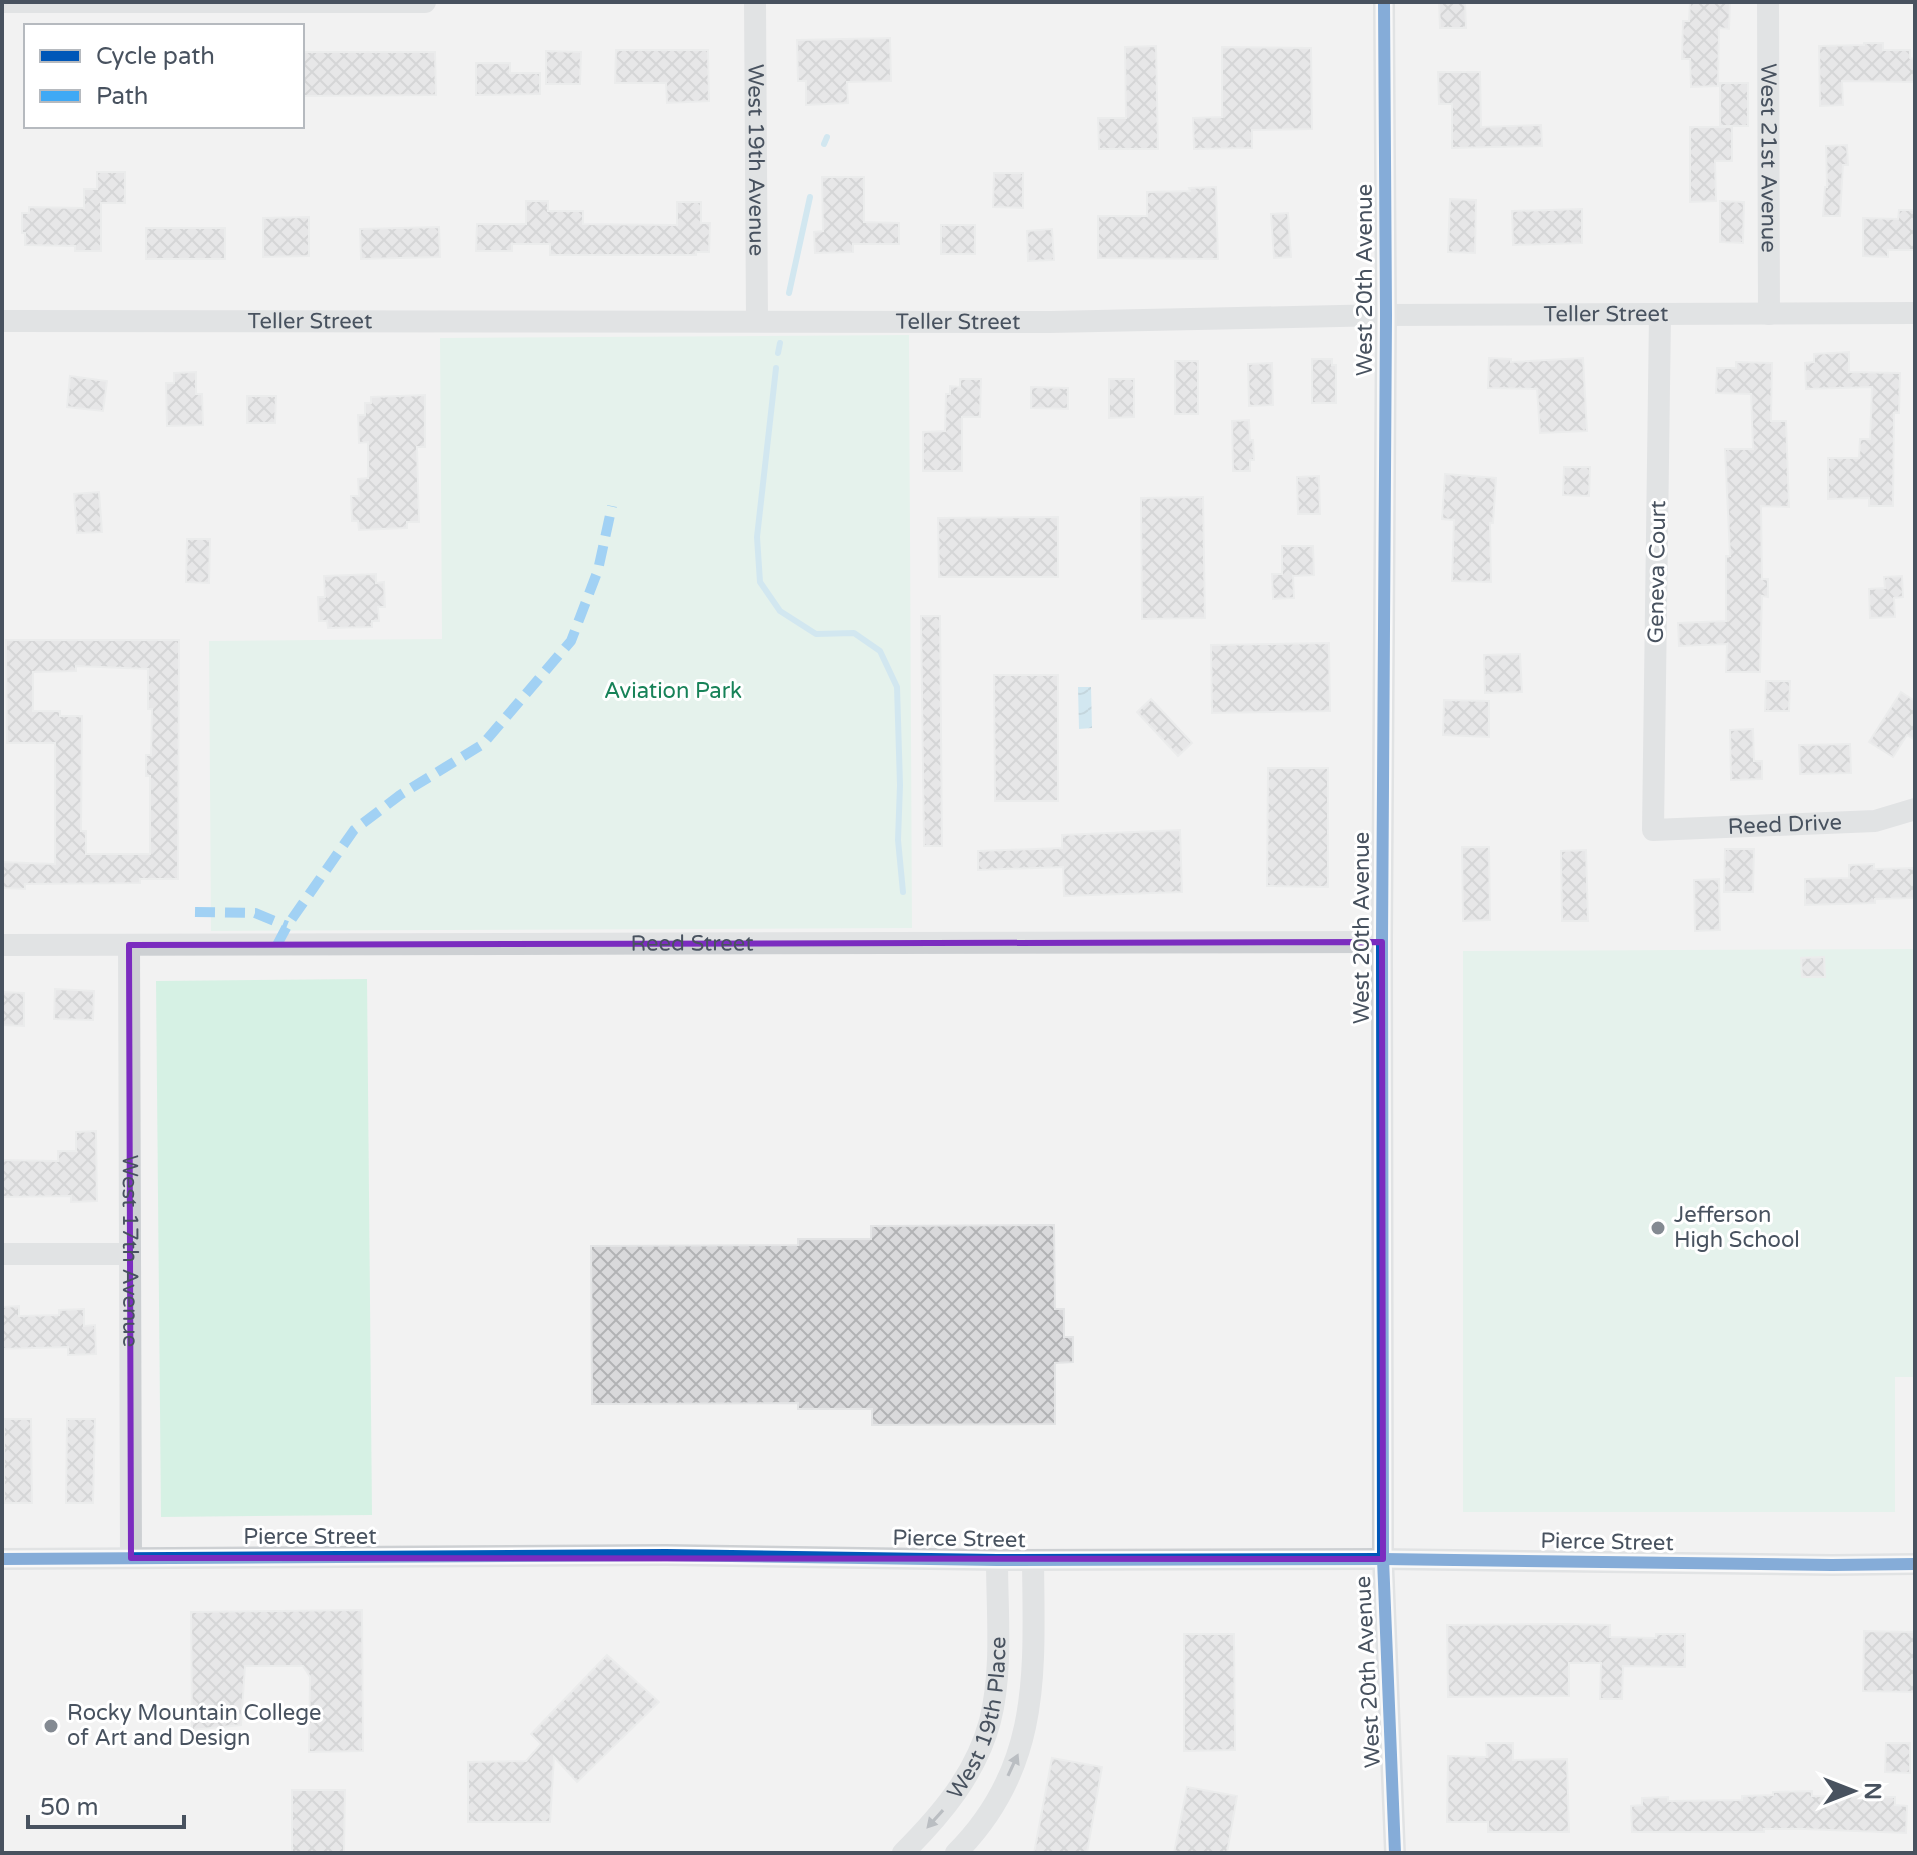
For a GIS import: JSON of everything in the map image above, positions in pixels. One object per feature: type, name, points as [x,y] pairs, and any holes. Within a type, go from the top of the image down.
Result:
[{"type":"street","points":[[2,2],[425,2]]},
{"type":"street","name":"West 19th Avenue","points":[[755,2],[757,320]]},
{"type":"street","name":"West 20th Avenue","points":[[1384,2],[1383,1559],[1395,1853]]},
{"type":"street","name":"West 21st Avenue","points":[[1768,2],[1769,314]]},
{"type":"street","name":"Teller Street","points":[[2,321],[1050,322],[1386,315],[1915,313]]},
{"type":"street","name":"Geneva Court","points":[[1653,830],[1660,314]]},
{"type":"street","name":"Reed Drive","points":[[1653,830],[1875,821],[1915,809]]},
{"type":"street","name":"Reed Street","points":[[2,945],[1382,942]]},
{"type":"street","name":"West 17th Avenue","points":[[129,945],[131,1558]]},
{"type":"street","points":[[2,1254],[129,1254]]},
{"type":"street","name":"Pierce Street","points":[[2,1559],[679,1555],[997,1560],[1383,1559],[1915,1564]]},
{"type":"street","name":"West 19th Place","points":[[903,1853],[956,1793],[990,1721],[996,1680],[997,1560]]},
{"type":"street","name":"West 19th Place","points":[[956,1853],[998,1795],[1026,1731],[1033,1683],[1033,1560]]},
{"type":"highlighted area","points":[[1382,942],[1383,1559],[131,1558],[129,945]]},
{"type":"green space","name":"Aviation Park","points":[[909,335],[912,928],[211,931],[209,641],[442,639],[440,338]]},
{"type":"green space","name":"Jefferson High School","points":[[1915,949],[1915,1377],[1895,1377],[1895,1512],[1463,1512],[1463,951]]},
{"type":"green space","points":[[367,979],[372,1515],[161,1517],[156,981]]},
{"type":"water","points":[[1078,687],[1091,687],[1092,728],[1079,729]]},
{"type":"building","points":[[1439,2],[1465,2],[1466,28],[1440,28]]},
{"type":"building","points":[[1690,2],[1730,2],[1729,29],[1719,28],[1718,86],[1691,87],[1690,59],[1682,59],[1683,21],[1689,21]]},
{"type":"building","points":[[890,38],[891,81],[847,82],[848,103],[806,105],[806,81],[798,81],[797,40]]},
{"type":"building","points":[[1883,43],[1883,50],[1910,50],[1910,58],[1915,59],[1915,82],[1842,81],[1843,105],[1820,106],[1819,46]]},
{"type":"building","points":[[1156,46],[1158,149],[1099,149],[1098,118],[1126,118],[1125,47]]},
{"type":"building","points":[[1222,47],[1311,48],[1312,129],[1252,130],[1252,148],[1194,149],[1193,118],[1222,117]]},
{"type":"building","points":[[616,50],[708,50],[709,101],[667,103],[666,83],[615,83]]},
{"type":"building","points":[[546,51],[581,52],[580,84],[546,84]]},
{"type":"building","points":[[304,52],[435,52],[436,95],[304,96]]},
{"type":"building","points":[[476,63],[510,63],[510,73],[540,73],[540,94],[476,95]]},
{"type":"building","points":[[1438,72],[1480,72],[1481,127],[1541,125],[1542,146],[1452,148],[1452,104],[1439,104]]},
{"type":"building","points":[[1720,83],[1748,83],[1748,126],[1720,126]]},
{"type":"building","points":[[1690,127],[1732,127],[1732,161],[1715,161],[1716,201],[1690,202]]},
{"type":"building","points":[[1847,145],[1848,165],[1843,165],[1840,216],[1823,216],[1827,187],[1826,146]]},
{"type":"building","points":[[97,172],[125,172],[125,203],[101,203],[101,251],[75,251],[75,246],[25,245],[22,213],[29,213],[29,207],[84,208],[84,189],[97,189]]},
{"type":"building","points":[[994,173],[1023,173],[1023,208],[993,207]]},
{"type":"building","points":[[822,177],[864,177],[864,222],[899,223],[899,244],[853,244],[853,252],[815,253],[814,232],[823,231]]},
{"type":"building","points":[[1216,187],[1218,259],[1098,258],[1098,216],[1147,216],[1147,192]]},
{"type":"building","points":[[1450,199],[1476,200],[1475,253],[1448,252]]},
{"type":"building","points":[[526,201],[548,201],[548,211],[583,211],[583,224],[677,225],[677,202],[701,202],[701,223],[710,223],[709,252],[696,252],[696,255],[550,255],[550,244],[512,244],[512,251],[476,251],[477,224],[526,224]]},
{"type":"building","points":[[1720,201],[1744,202],[1743,243],[1720,242]]},
{"type":"building","points":[[1582,209],[1582,243],[1513,245],[1512,211]]},
{"type":"building","points":[[1899,210],[1915,210],[1915,250],[1888,250],[1888,257],[1863,256],[1863,218],[1898,219]]},
{"type":"building","points":[[1288,213],[1291,257],[1274,258],[1271,214]]},
{"type":"building","points":[[309,217],[309,256],[263,257],[263,218]]},
{"type":"building","points":[[941,225],[975,225],[975,254],[941,254]]},
{"type":"building","points":[[439,227],[440,257],[361,259],[360,229]]},
{"type":"building","points":[[146,228],[225,228],[225,259],[146,259]]},
{"type":"building","points":[[1052,229],[1054,260],[1028,261],[1027,231]]},
{"type":"building","points":[[1849,352],[1849,372],[1900,373],[1899,413],[1894,413],[1893,506],[1869,506],[1869,498],[1828,499],[1828,458],[1859,458],[1860,439],[1870,439],[1872,387],[1806,389],[1805,363],[1814,362],[1814,354]]},
{"type":"building","points":[[1489,358],[1511,359],[1511,362],[1583,358],[1587,431],[1540,433],[1537,389],[1488,388]]},
{"type":"building","points":[[1312,359],[1332,359],[1332,365],[1336,365],[1336,403],[1312,403]]},
{"type":"building","points":[[1175,361],[1198,361],[1198,414],[1175,414]]},
{"type":"building","points":[[1736,362],[1772,363],[1771,421],[1786,421],[1789,507],[1761,506],[1762,579],[1768,579],[1768,597],[1762,596],[1760,672],[1726,672],[1727,644],[1679,646],[1678,623],[1726,621],[1726,556],[1730,556],[1725,449],[1753,449],[1751,394],[1716,393],[1717,368],[1736,368]]},
{"type":"building","points":[[1272,363],[1273,405],[1249,406],[1248,364]]},
{"type":"building","points":[[196,372],[196,394],[202,394],[203,425],[167,426],[166,383],[174,383],[174,373]]},
{"type":"building","points":[[70,376],[107,381],[103,411],[67,407]]},
{"type":"building","points":[[960,379],[981,379],[980,417],[962,417],[962,471],[923,471],[923,432],[945,431],[946,394],[950,394],[950,386],[960,387]]},
{"type":"building","points":[[1109,379],[1134,379],[1134,417],[1109,418]]},
{"type":"building","points":[[1031,387],[1068,388],[1068,409],[1031,408]]},
{"type":"building","points":[[425,395],[425,447],[417,447],[419,522],[407,522],[407,528],[359,530],[358,521],[352,521],[351,496],[359,496],[358,479],[368,478],[368,442],[359,443],[358,415],[365,415],[365,403],[371,403],[371,397]]},
{"type":"building","points":[[247,396],[276,396],[275,423],[247,423]]},
{"type":"building","points":[[1249,420],[1254,460],[1250,460],[1250,471],[1233,471],[1232,421]]},
{"type":"building","points":[[1564,467],[1590,467],[1589,496],[1563,495]]},
{"type":"building","points":[[1445,474],[1496,478],[1493,523],[1490,523],[1491,582],[1452,581],[1454,520],[1442,519]]},
{"type":"building","points":[[1319,476],[1320,514],[1298,514],[1297,477]]},
{"type":"building","points":[[99,492],[102,532],[77,533],[74,494]]},
{"type":"building","points":[[1203,497],[1205,618],[1142,619],[1141,498]]},
{"type":"building","points":[[1058,517],[1058,577],[939,577],[938,518]]},
{"type":"building","points":[[187,539],[210,539],[209,583],[186,582]]},
{"type":"building","points":[[1282,546],[1313,546],[1314,575],[1293,576],[1294,598],[1273,599],[1272,574],[1282,574]]},
{"type":"building","points":[[376,574],[376,583],[384,582],[385,607],[378,607],[379,621],[372,621],[372,627],[328,628],[327,621],[319,621],[318,597],[325,597],[324,576]]},
{"type":"building","points":[[1902,576],[1903,597],[1894,598],[1895,617],[1870,618],[1869,589],[1885,588],[1884,577]]},
{"type":"building","points":[[921,616],[940,616],[942,846],[924,846]]},
{"type":"building","points":[[6,640],[179,640],[178,879],[140,879],[140,883],[25,884],[25,889],[2,888],[2,862],[55,864],[55,743],[7,743]],"holes":[[[76,666],[148,669],[148,709],[152,709],[151,755],[146,755],[146,776],[150,776],[150,854],[86,854],[86,831],[81,831],[82,716],[60,716],[60,711],[33,711],[33,672],[76,671]]]},
{"type":"building","points":[[1329,643],[1330,711],[1212,713],[1211,645]]},
{"type":"building","points":[[1520,654],[1522,692],[1485,693],[1484,655]]},
{"type":"building","points":[[994,675],[1058,675],[1058,801],[995,801]]},
{"type":"building","points":[[1766,681],[1790,681],[1789,711],[1765,711]]},
{"type":"building","points":[[1901,692],[1915,701],[1915,740],[1907,735],[1893,757],[1869,742]]},
{"type":"building","points":[[1151,699],[1192,743],[1178,756],[1137,712]]},
{"type":"building","points":[[1444,700],[1489,701],[1489,737],[1443,735]]},
{"type":"building","points":[[1753,729],[1754,761],[1762,761],[1762,779],[1731,780],[1730,730]]},
{"type":"building","points":[[1850,744],[1851,773],[1800,774],[1799,745]]},
{"type":"building","points":[[1268,768],[1328,768],[1328,887],[1267,886]]},
{"type":"building","points":[[1180,830],[1182,892],[1064,896],[1063,867],[978,870],[978,851],[1062,848],[1062,835]]},
{"type":"building","points":[[1462,847],[1489,847],[1490,920],[1463,921]]},
{"type":"building","points":[[1725,849],[1754,849],[1753,892],[1724,892]]},
{"type":"building","points":[[1586,850],[1588,921],[1562,921],[1561,851]]},
{"type":"building","points":[[1874,864],[1874,869],[1915,868],[1915,898],[1875,899],[1875,903],[1805,905],[1805,879],[1849,878],[1849,865]]},
{"type":"building","points":[[1719,879],[1720,930],[1695,931],[1694,880]]},
{"type":"building","points":[[1824,957],[1825,977],[1802,977],[1801,958]]},
{"type":"building","points":[[55,989],[94,991],[93,1020],[54,1019]]},
{"type":"building","points":[[2,992],[24,993],[24,1026],[2,1025]]},
{"type":"building","points":[[96,1131],[97,1201],[71,1202],[71,1196],[2,1197],[2,1160],[58,1161],[58,1151],[76,1151],[76,1132]]},
{"type":"building","points":[[1054,1225],[1055,1309],[1064,1309],[1064,1337],[1073,1337],[1073,1362],[1055,1363],[1055,1424],[872,1425],[872,1409],[798,1409],[798,1403],[592,1404],[591,1246],[798,1245],[798,1239],[871,1239],[871,1226]]},
{"type":"building","points":[[19,1306],[19,1316],[59,1315],[59,1310],[84,1309],[84,1326],[95,1325],[96,1354],[68,1355],[68,1347],[2,1349],[2,1307]]},
{"type":"building","points":[[4,1419],[31,1419],[32,1503],[4,1503]]},
{"type":"building","points":[[67,1419],[95,1419],[93,1503],[66,1503]]},
{"type":"building","points":[[362,1610],[363,1751],[309,1752],[310,1677],[303,1666],[245,1666],[241,1725],[192,1730],[191,1612]]},
{"type":"building","points":[[1447,1625],[1610,1625],[1610,1637],[1656,1638],[1656,1634],[1685,1634],[1685,1667],[1623,1666],[1622,1699],[1600,1699],[1601,1663],[1569,1663],[1569,1696],[1448,1697]]},
{"type":"building","points":[[1864,1631],[1915,1632],[1915,1692],[1863,1691]]},
{"type":"building","points":[[1184,1634],[1234,1634],[1235,1750],[1184,1751]]},
{"type":"building","points":[[607,1655],[659,1702],[577,1782],[554,1757],[550,1822],[468,1822],[468,1762],[526,1761],[541,1744],[531,1734]]},
{"type":"building","points":[[1486,1743],[1513,1743],[1513,1760],[1567,1759],[1569,1832],[1488,1832],[1488,1822],[1447,1822],[1448,1756],[1487,1757]]},
{"type":"building","points":[[1886,1743],[1910,1743],[1910,1773],[1885,1772]]},
{"type":"building","points":[[1052,1758],[1102,1767],[1087,1853],[1034,1853]]},
{"type":"building","points":[[1187,1787],[1237,1796],[1227,1853],[1174,1853]]},
{"type":"building","points":[[292,1790],[345,1790],[344,1853],[292,1853]]},
{"type":"building","points":[[1812,1791],[1812,1796],[1895,1797],[1895,1805],[1907,1806],[1906,1833],[1804,1829],[1632,1832],[1631,1806],[1642,1805],[1642,1798],[1668,1797],[1668,1801],[1742,1800],[1742,1796],[1773,1795],[1773,1792]]},
{"type":"waterway","points":[[824,144],[827,137]]},
{"type":"waterway","points":[[789,293],[810,197]]},
{"type":"waterway","points":[[778,353],[780,343]]},
{"type":"waterway","points":[[776,368],[757,537],[760,582],[780,611],[816,634],[854,633],[880,651],[897,687],[898,840],[903,892]]},
{"type":"marked path","points":[[277,945],[354,830],[400,795],[483,744],[571,641],[598,570],[612,506]]},
{"type":"marked path","points":[[195,912],[255,913],[287,926]]},
{"type":"cycle path","points":[[1384,2],[1383,1559],[1395,1853]]},
{"type":"cycle path","points":[[2,1559],[666,1555],[997,1560],[1383,1559],[1915,1564]]},
{"type":"place","name":"Jefferson High School","points":[[1658,1228]]},
{"type":"place","name":"Rocky Mountain College of Art and Design","points":[[51,1726]]}]
